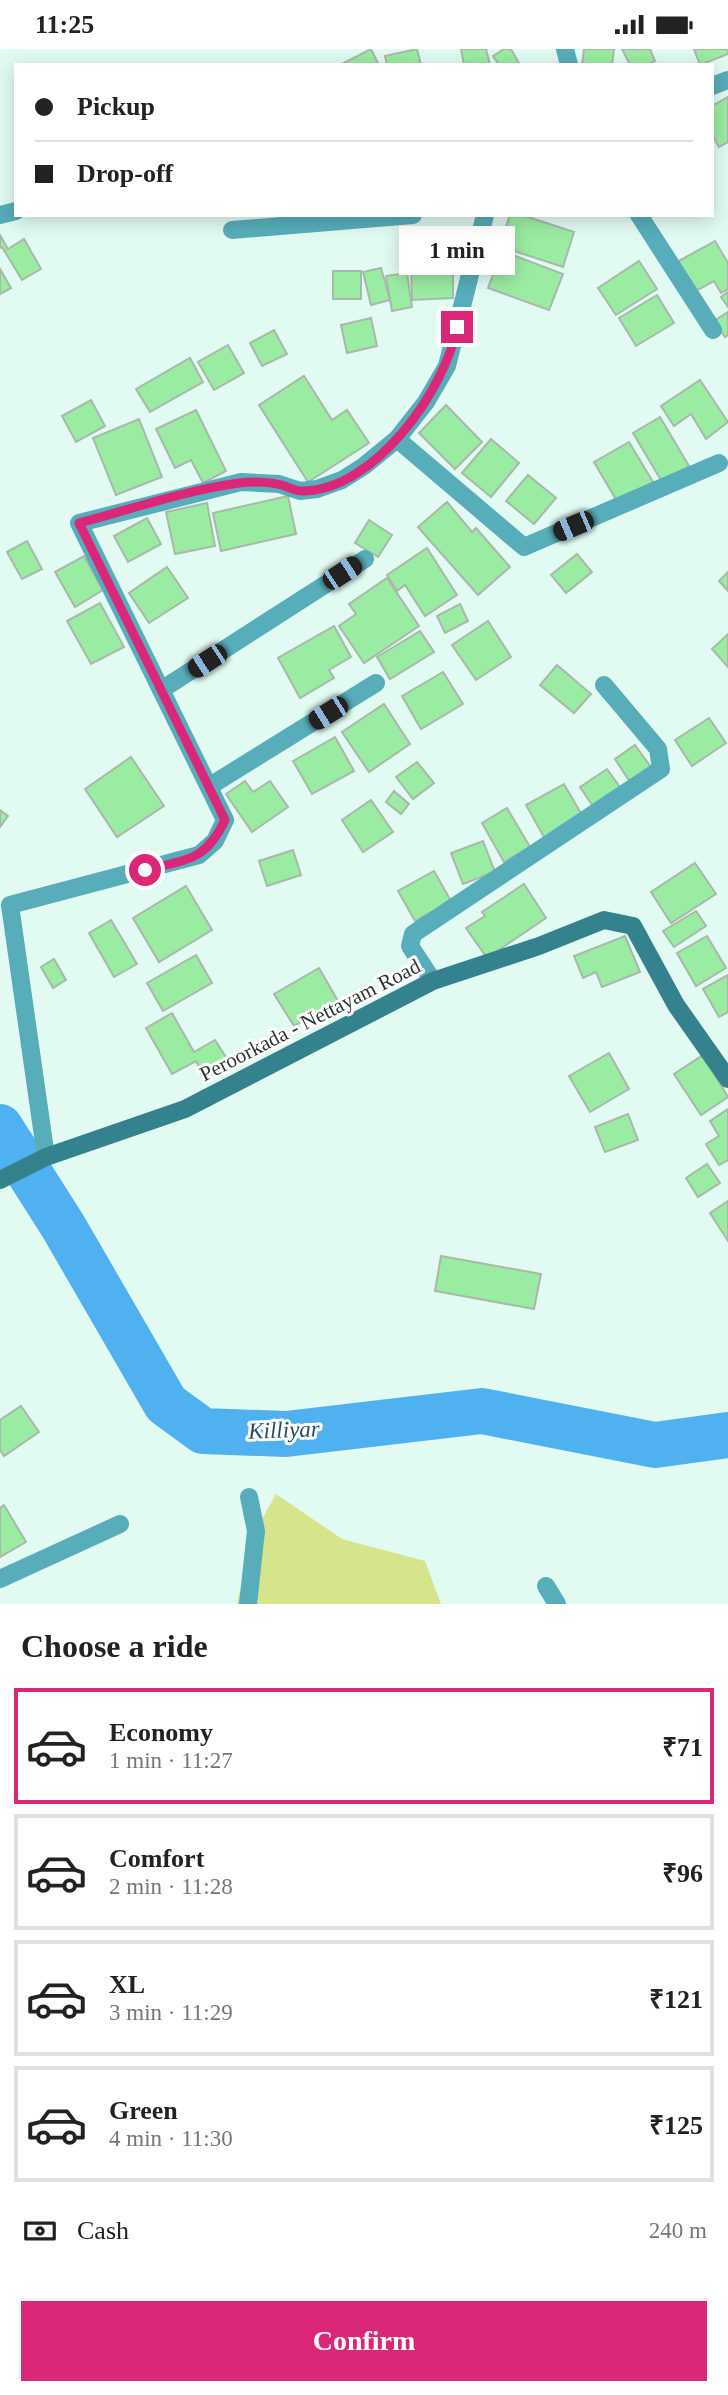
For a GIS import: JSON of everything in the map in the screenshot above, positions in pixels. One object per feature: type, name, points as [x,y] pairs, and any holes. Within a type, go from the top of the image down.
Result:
[{"type":"street","points":[[232,230],[389,217]]},
{"type":"street","points":[[46,1157],[5,900],[199,855],[215,841],[225,820],[79,523],[241,482],[279,484],[300,491],[317,489],[342,480],[397,439],[426,402],[447,366],[484,217]]},
{"type":"street","points":[[640,217],[713,330]]},
{"type":"street","points":[[397,439],[524,547],[719,463]]},
{"type":"street","points":[[161,690],[365,559]]},
{"type":"street","points":[[210,786],[376,683]]},
{"type":"street","points":[[433,981],[409,943],[412,934],[661,769],[662,758],[658,749],[604,685]]},
{"type":"street","name":"Peroorkada - Nettayam Road","points":[[0,1180],[46,1157],[186,1109],[433,981],[540,946],[604,920],[633,926],[676,1005],[728,1079]]},
{"type":"street","points":[[248,1604],[256,1531],[249,1497]]},
{"type":"street","points":[[0,1579],[120,1524]]},
{"type":"street","points":[[546,1586],[557,1604]]},
{"type":"green space","points":[[276,1494],[342,1539],[425,1561],[441,1604],[237,1604],[253,1535]]},
{"type":"building","points":[[371,49],[378,63],[344,63]]},
{"type":"building","points":[[417,49],[420,63],[387,63],[385,56]]},
{"type":"building","points":[[461,49],[486,49],[490,63],[464,63]]},
{"type":"building","points":[[504,49],[511,49],[519,63],[498,63],[493,56]]},
{"type":"building","points":[[584,49],[614,49],[612,63],[582,63]]},
{"type":"building","points":[[622,49],[650,49],[655,61],[651,63],[629,63]]},
{"type":"building","points":[[694,49],[728,49],[728,54],[699,63]]},
{"type":"building","points":[[728,97],[728,142],[719,147],[714,138],[714,105]]},
{"type":"building","points":[[509,217],[528,217],[574,232],[563,267],[499,246]]},
{"type":"building","points":[[0,235],[8,249],[24,239],[41,269],[22,280],[2,247],[0,248]]},
{"type":"building","points":[[715,241],[728,263],[728,289],[721,293],[714,281],[694,292],[677,262]]},
{"type":"building","points":[[502,251],[563,274],[549,310],[488,288]]},
{"type":"building","points":[[453,260],[453,298],[412,300],[411,261]]},
{"type":"building","points":[[639,261],[657,289],[616,315],[598,288]]},
{"type":"building","points":[[381,268],[390,300],[371,305],[363,272]]},
{"type":"building","points":[[0,269],[11,288],[0,294]]},
{"type":"building","points":[[333,271],[361,271],[361,299],[333,299]]},
{"type":"building","points":[[407,273],[412,307],[392,311],[386,276]]},
{"type":"building","points":[[728,292],[728,307],[721,297]]},
{"type":"building","points":[[657,295],[674,323],[636,346],[619,318]]},
{"type":"building","points":[[728,312],[728,335],[725,337],[714,321]]},
{"type":"building","points":[[371,318],[377,346],[347,353],[341,325]]},
{"type":"building","points":[[274,330],[287,354],[262,366],[250,343]]},
{"type":"building","points":[[228,345],[244,373],[214,390],[198,362]]},
{"type":"building","points":[[190,358],[203,382],[150,412],[136,389]]},
{"type":"building","points":[[304,376],[332,420],[347,410],[369,443],[308,482],[259,405]]},
{"type":"building","points":[[700,380],[728,422],[706,439],[691,414],[674,426],[661,406]]},
{"type":"building","points":[[91,400],[105,426],[76,442],[62,416]]},
{"type":"building","points":[[446,405],[482,442],[455,469],[419,433]]},
{"type":"building","points":[[196,410],[226,471],[203,483],[191,460],[175,468],[156,429]]},
{"type":"building","points":[[660,417],[689,466],[662,482],[633,433]]},
{"type":"building","points":[[139,419],[162,477],[116,495],[93,438]]},
{"type":"building","points":[[491,439],[519,463],[491,497],[462,473]]},
{"type":"building","points":[[629,442],[653,482],[618,503],[594,462]]},
{"type":"building","points":[[528,475],[556,498],[534,524],[506,501]]},
{"type":"building","points":[[288,496],[296,534],[221,551],[213,513]]},
{"type":"building","points":[[447,502],[472,532],[476,528],[510,567],[478,595],[418,527]]},
{"type":"building","points":[[207,503],[215,546],[175,554],[166,512]]},
{"type":"building","points":[[147,518],[161,544],[128,562],[114,536]]},
{"type":"building","points":[[369,520],[392,535],[378,557],[355,543]]},
{"type":"building","points":[[27,541],[42,569],[22,579],[7,552]]},
{"type":"building","points":[[427,548],[457,595],[425,616],[405,585],[397,591],[387,575]]},
{"type":"building","points":[[577,554],[592,572],[566,593],[551,575]]},
{"type":"building","points":[[84,556],[103,590],[75,607],[55,572]]},
{"type":"building","points":[[167,567],[188,598],[149,623],[129,593]]},
{"type":"building","points":[[728,572],[728,591],[719,581]]},
{"type":"building","points":[[387,578],[419,626],[364,663],[339,626],[356,614],[349,604]]},
{"type":"building","points":[[100,603],[124,647],[91,664],[67,621]]},
{"type":"building","points":[[460,604],[468,621],[445,633],[437,616]]},
{"type":"building","points":[[488,621],[511,657],[476,680],[452,645]]},
{"type":"building","points":[[334,626],[351,657],[329,670],[334,678],[300,698],[278,658]]},
{"type":"building","points":[[420,631],[434,652],[390,679],[377,657]]},
{"type":"building","points":[[728,634],[728,667],[712,649]]},
{"type":"building","points":[[557,665],[591,694],[574,713],[540,685]]},
{"type":"building","points":[[443,672],[463,704],[421,729],[402,696]]},
{"type":"building","points":[[384,704],[410,744],[369,772],[342,732]]},
{"type":"building","points":[[709,718],[726,743],[692,766],[675,740]]},
{"type":"building","points":[[335,737],[354,771],[312,794],[293,761]]},
{"type":"building","points":[[635,745],[653,770],[632,785],[615,759]]},
{"type":"building","points":[[131,757],[164,806],[117,837],[85,789]]},
{"type":"building","points":[[417,762],[434,783],[413,799],[396,777]]},
{"type":"building","points":[[607,769],[622,790],[594,808],[580,787]]},
{"type":"building","points":[[245,781],[253,792],[270,781],[288,807],[252,832],[226,794]]},
{"type":"building","points":[[564,784],[583,817],[545,839],[526,805]]},
{"type":"building","points":[[394,791],[409,804],[401,814],[386,802]]},
{"type":"building","points":[[371,800],[393,832],[363,852],[342,820]]},
{"type":"building","points":[[507,808],[530,847],[504,862],[482,823]]},
{"type":"building","points":[[0,810],[8,816],[0,827]]},
{"type":"building","points":[[483,841],[495,872],[463,884],[451,853]]},
{"type":"building","points":[[293,850],[301,875],[267,886],[259,861]]},
{"type":"building","points":[[695,863],[716,894],[671,923],[651,892]]},
{"type":"building","points":[[434,871],[451,901],[415,921],[398,891]]},
{"type":"building","points":[[524,884],[546,918],[487,958],[466,928],[485,916],[482,912]]},
{"type":"building","points":[[186,886],[212,930],[159,962],[133,918]]},
{"type":"building","points":[[696,911],[706,926],[674,947],[663,931]]},
{"type":"building","points":[[111,920],[137,964],[114,977],[89,933]]},
{"type":"building","points":[[625,936],[640,972],[602,987],[596,972],[583,978],[574,956]]},
{"type":"building","points":[[707,936],[726,968],[696,986],[677,953]]},
{"type":"building","points":[[196,955],[212,983],[163,1011],[147,983]]},
{"type":"building","points":[[54,959],[66,980],[53,988],[41,967]]},
{"type":"building","points":[[319,968],[338,1001],[294,1026],[274,994]]},
{"type":"building","points":[[728,975],[728,1012],[719,1017],[703,989]]},
{"type":"building","points":[[172,1013],[194,1052],[215,1040],[231,1065],[206,1079],[196,1061],[172,1074],[146,1028]]},
{"type":"building","points":[[609,1053],[629,1089],[590,1112],[569,1076]]},
{"type":"building","points":[[703,1055],[728,1097],[701,1115],[674,1074]]},
{"type":"building","points":[[728,1109],[728,1160],[719,1165],[706,1144],[719,1136],[710,1121]]},
{"type":"building","points":[[628,1114],[638,1140],[605,1152],[595,1127]]},
{"type":"building","points":[[707,1164],[720,1183],[698,1197],[686,1178]]},
{"type":"building","points":[[728,1201],[728,1241],[710,1213]]},
{"type":"building","points":[[441,1256],[541,1274],[534,1309],[435,1291]]},
{"type":"building","points":[[21,1406],[39,1432],[4,1456],[0,1450],[0,1420]]},
{"type":"building","points":[[4,1505],[26,1542],[0,1557],[0,1508]]},
{"type":"waterway","name":"Killiyar","points":[[0,1127],[63,1226],[166,1404],[203,1431],[286,1434],[482,1411],[655,1445],[728,1435]]},
{"type":"route","points":[[145,870],[199,855],[215,841],[225,820],[79,523],[241,482],[279,484],[300,491],[317,489],[342,480],[397,439],[426,402],[447,366],[457,327]]}]
